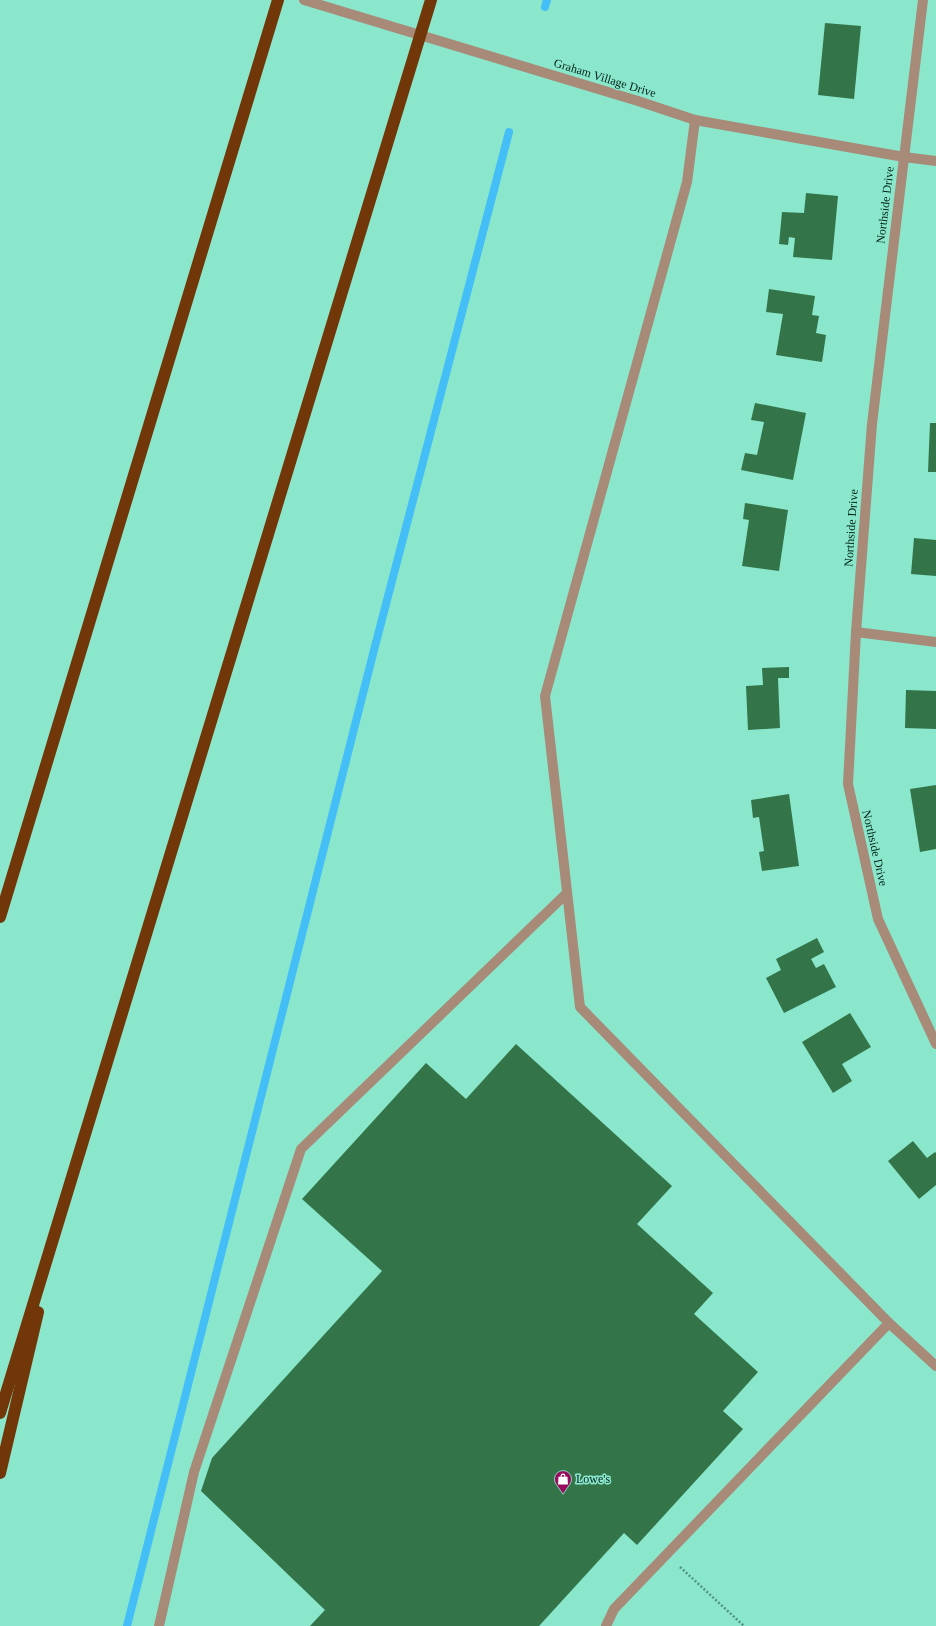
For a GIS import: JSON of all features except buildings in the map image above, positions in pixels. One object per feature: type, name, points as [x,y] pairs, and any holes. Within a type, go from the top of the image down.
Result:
[{"type":"highway","points":[[0,918],[278,0]]},
{"type":"highway","points":[[0,1413],[431,0]]},
{"type":"highway","points":[[0,1473],[67,1190]]},
{"type":"street","name":"Graham Village Drive","points":[[304,0],[638,101],[695,120],[904,157],[936,161]]},
{"type":"street","name":"Northside Drive","points":[[923,0],[872,424],[856,632],[848,784],[878,919],[936,1044]]},
{"type":"street","points":[[695,120],[687,182],[544,696],[580,1008],[889,1323],[936,1366]]},
{"type":"street","points":[[856,632],[936,642]]},
{"type":"street","points":[[159,1626],[194,1472],[301,1149],[567,893]]},
{"type":"street","points":[[606,1626],[614,1609],[889,1323]]},
{"type":"path","points":[[666,1555],[744,1626]]},
{"type":"waterway","points":[[545,7],[547,0]]},
{"type":"waterway","points":[[127,1626],[374,650],[509,132]]},
{"type":"place","name":"Lowe's","points":[[563,1494]]}]
